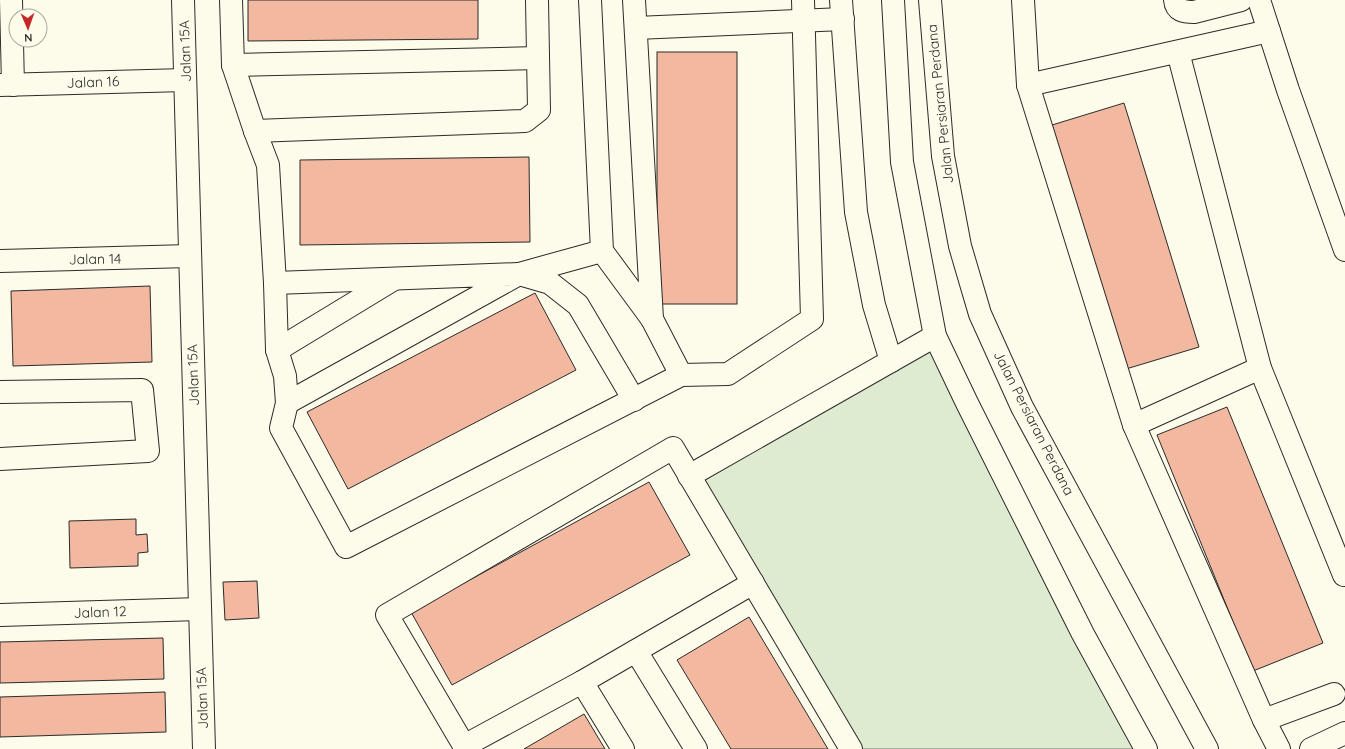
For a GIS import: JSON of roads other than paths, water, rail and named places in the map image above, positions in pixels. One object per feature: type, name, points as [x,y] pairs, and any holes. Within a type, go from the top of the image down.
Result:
[{"type":"street","points":[[7,85],[11,0]]},
{"type":"street","name":"Jalan 15A","points":[[183,0],[204,749]]},
{"type":"street","points":[[231,0],[233,65],[268,165],[275,283],[277,350],[285,376],[287,403],[281,428],[346,547],[681,375],[728,374],[812,319],[804,10]]},
{"type":"street","points":[[255,131],[525,122],[539,110],[537,0]]},
{"type":"street","points":[[590,0],[602,251],[652,320],[681,375]]},
{"type":"street","points":[[634,0],[652,320]]},
{"type":"street","points":[[893,0],[902,162],[935,336],[1083,634],[1146,749]]},
{"type":"street","name":"Jalan Persiaran Perdana","points":[[930,0],[943,156],[960,246],[980,314],[1022,407],[1207,749]]},
{"type":"street","points":[[1023,0],[1028,84],[1134,425],[1264,720],[1279,749]]},
{"type":"street","points":[[1175,0],[1179,9],[1187,12],[1194,12],[1241,0]]},
{"type":"street","points":[[1259,0],[1288,90],[1345,250]]},
{"type":"street","points":[[636,28],[804,10],[842,10],[856,212],[874,305],[891,360]]},
{"type":"street","points":[[1028,84],[1269,31]]},
{"type":"street","points":[[1178,52],[1260,368],[1344,576]]},
{"type":"street","points":[[233,65],[538,58]]},
{"type":"street","name":"Jalan 16","points":[[7,85],[186,80]]},
{"type":"street","points":[[287,403],[519,274],[602,251]]},
{"type":"street","name":"Jalan 14","points":[[0,261],[190,256]]},
{"type":"street","points":[[275,283],[519,274],[550,283],[578,305],[634,400]]},
{"type":"street","points":[[277,350],[395,278]]},
{"type":"street","points":[[689,476],[935,336]]},
{"type":"street","points":[[1134,425],[1260,368]]},
{"type":"street","points":[[0,392],[142,390],[148,451],[0,459]]},
{"type":"street","points":[[753,583],[582,682],[465,747],[387,615],[673,448],[689,476],[753,583],[851,749]]},
{"type":"street","name":"Jalan 12","points":[[0,615],[200,609]]},
{"type":"street","points":[[636,651],[696,749]]},
{"type":"street","points":[[582,682],[622,749]]},
{"type":"street","points":[[1264,720],[1334,694]]},
{"type":"street","points":[[1311,749],[1345,733]]}]
